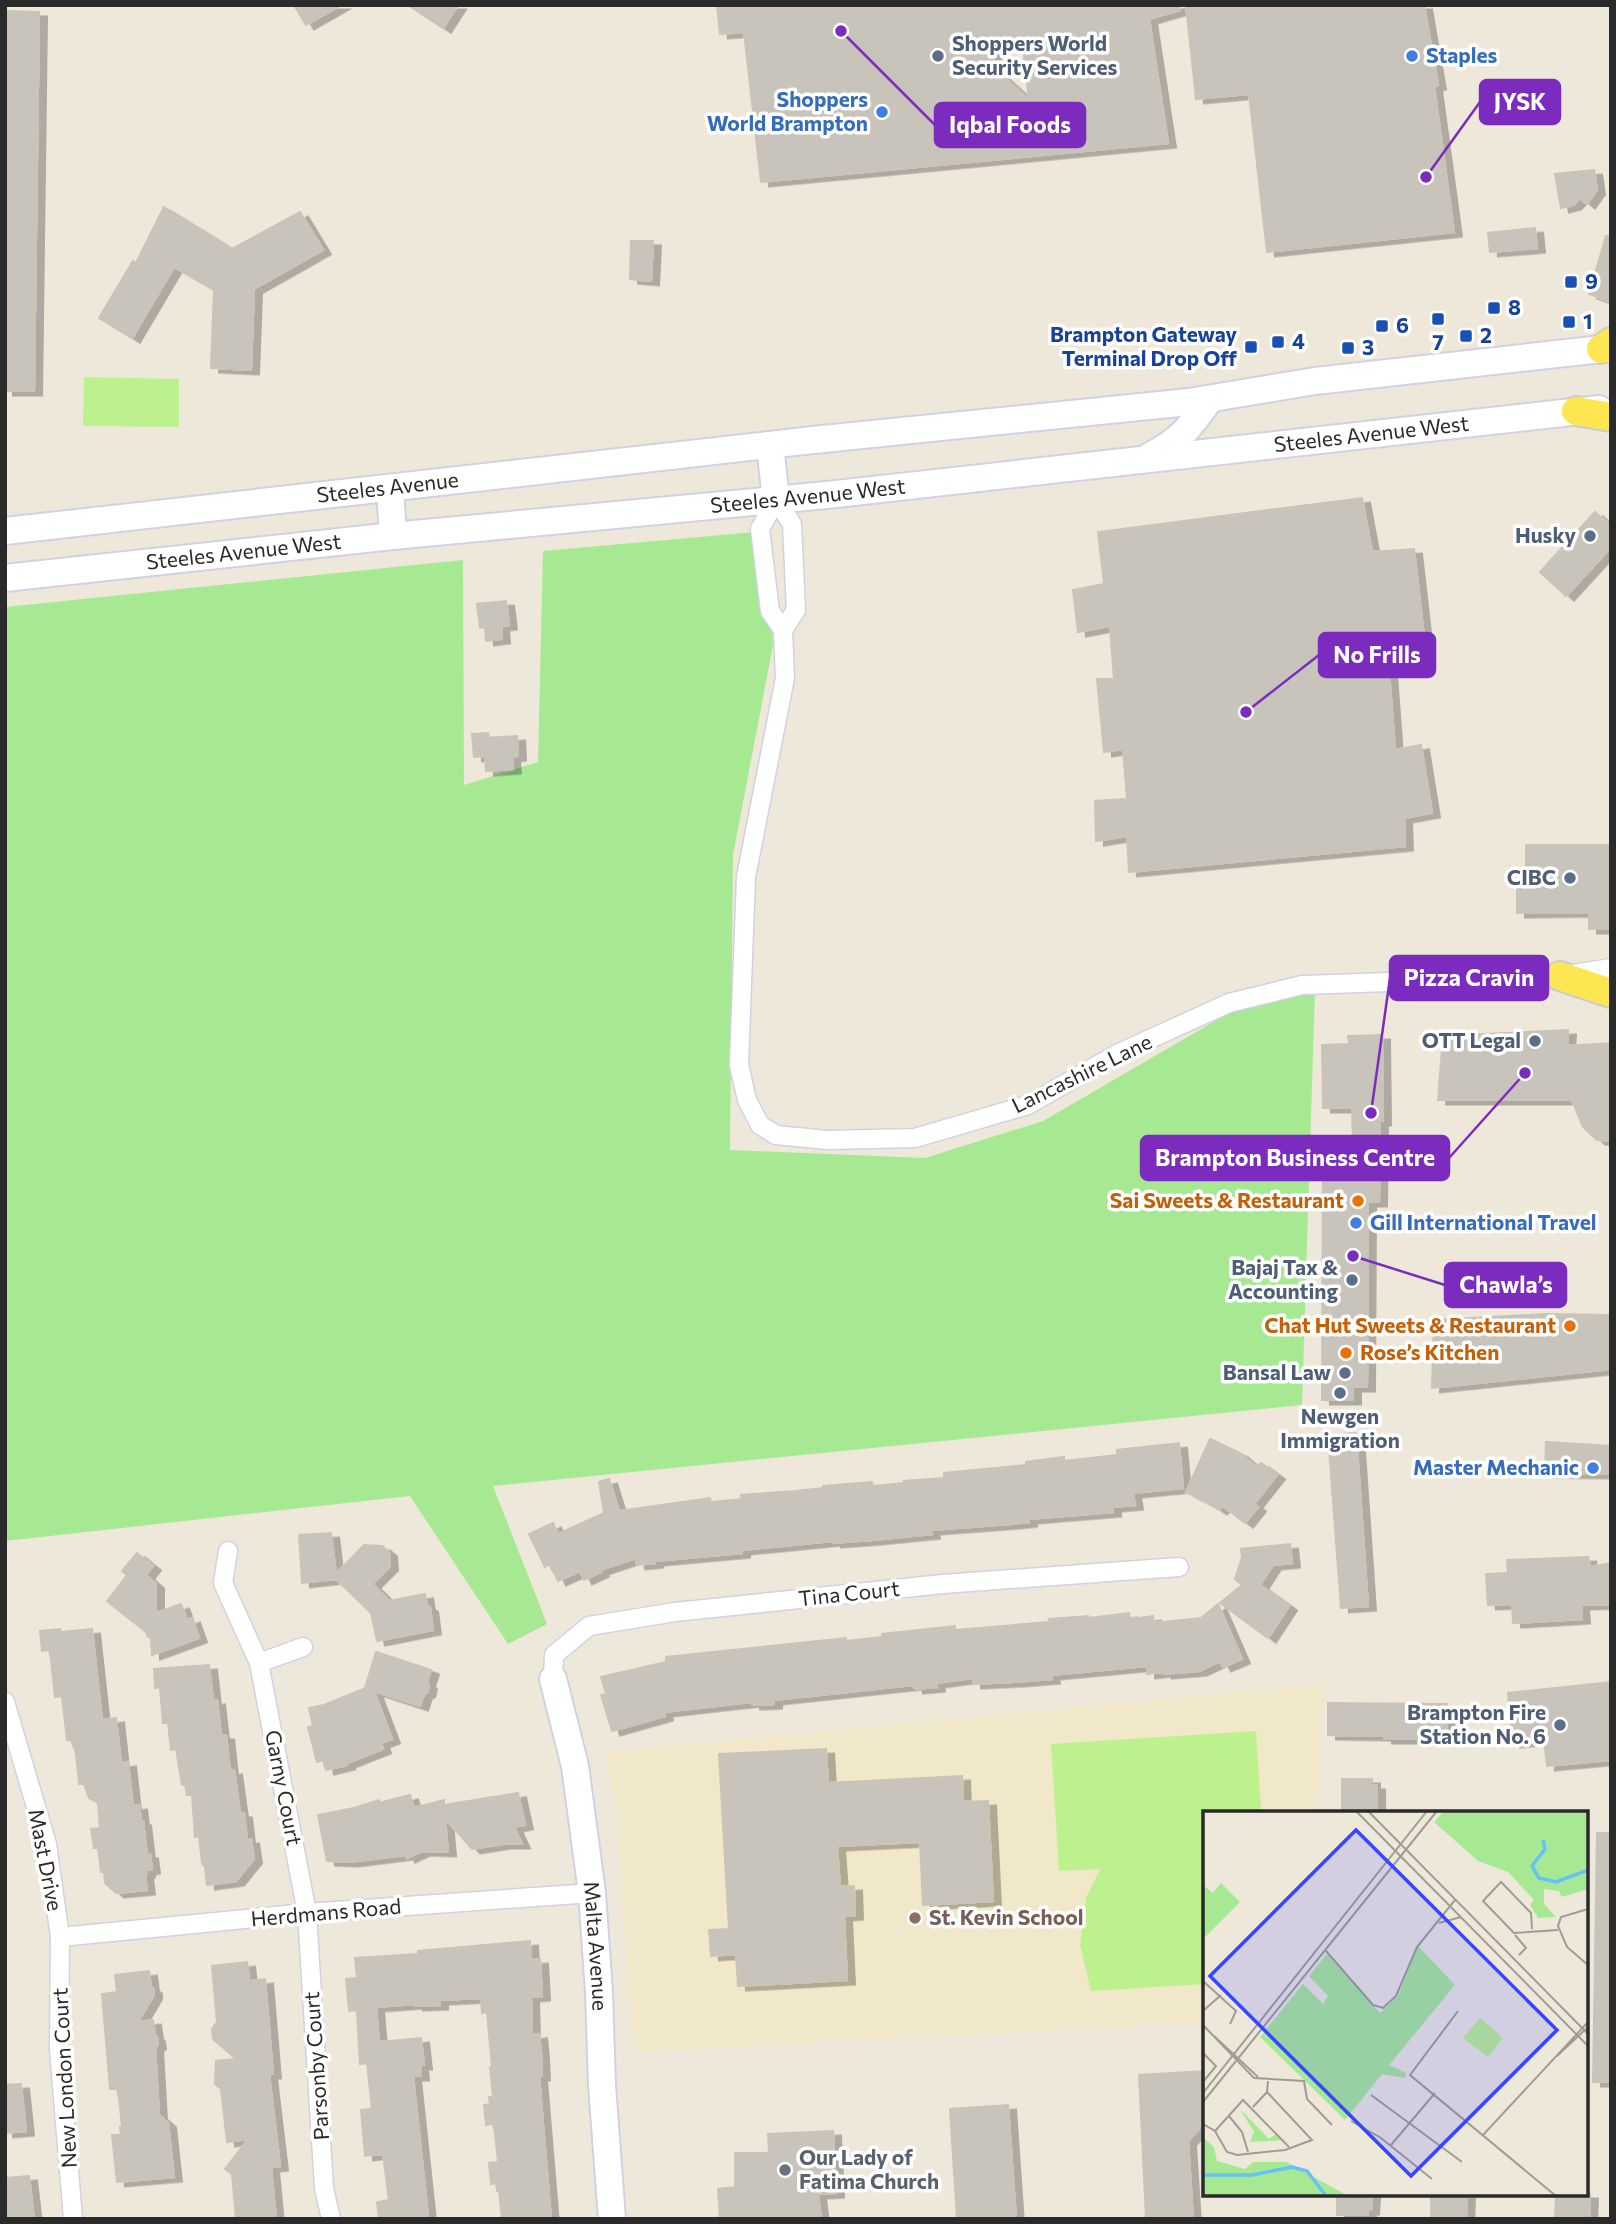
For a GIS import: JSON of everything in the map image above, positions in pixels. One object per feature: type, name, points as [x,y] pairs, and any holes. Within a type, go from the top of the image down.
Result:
[{"type":"main road","points":[[776,500],[769,445],[1210,399],[1315,381],[1607,346]]},
{"type":"main road","points":[[1142,460],[1179,439],[1210,399]]},
{"type":"main road","name":"Steeles Avenue West","points":[[5,578],[393,536],[776,500],[1611,408]]},
{"type":"main road","points":[[1576,411],[1611,417]]},
{"type":"main road","name":"Steeles Avenue","points":[[5,531],[769,445]]},
{"type":"main road","points":[[390,489],[393,536]]},
{"type":"main road","points":[[1560,976],[1611,993]]},
{"type":"main road","name":"Malta Avenue","points":[[553,1679],[575,1766],[592,1893],[601,2085],[612,2219]]},
{"type":"street","name":"Lancashire Lane","points":[[783,630],[796,610],[792,524],[776,500],[760,529],[769,611],[783,630],[785,678],[746,877],[739,1065],[747,1100],[760,1125],[779,1137],[827,1140],[915,1138],[962,1125],[1028,1105],[1117,1054],[1229,1003],[1302,985],[1560,976],[1611,968]]},
{"type":"street","name":"Garny Court","points":[[228,1551],[223,1583],[259,1663],[307,1913]]},
{"type":"street","name":"Tina Court","points":[[553,1679],[554,1655],[589,1626],[675,1612],[943,1584],[1179,1567]]},
{"type":"street","points":[[259,1663],[303,1647]]},
{"type":"street","name":"Mast Drive","points":[[5,1702],[47,1844],[60,1937]]},
{"type":"street","name":"Herdmans Road","points":[[60,1937],[307,1913],[592,1893]]},
{"type":"street","name":"Parsonby Court","points":[[307,1913],[324,2188],[331,2219]]},
{"type":"street","name":"New London Court","points":[[60,1937],[59,2049],[73,2219]]},
{"type":"shaded area","name":"St. Kevin School","points":[[1322,1684],[1318,1811],[1203,1811],[1203,2023],[634,2052],[616,1807],[606,1752]]},
{"type":"green space","points":[[84,377],[179,379],[179,427],[83,426]]},
{"type":"green space","points":[[766,531],[773,645],[733,855],[730,1150],[925,1158],[1043,1121],[1246,1003],[1315,989],[1302,1405],[493,1486],[547,1624],[508,1644],[410,1496],[5,1541],[5,607],[463,560],[464,785],[538,762],[543,551]]},
{"type":"green space","points":[[1256,1731],[1261,1809],[1267,1811],[1203,1811],[1203,1984],[1091,1991],[1080,1945],[1086,1898],[1100,1869],[1059,1871],[1051,1744]]},
{"type":"building","points":[[294,5],[341,5],[306,25]]},
{"type":"building","points":[[408,5],[458,5],[443,28]]},
{"type":"building","name":"Shoppers World Brampton","points":[[717,5],[1179,5],[1180,10],[1149,19],[1168,143],[761,182],[744,32],[720,34]],"holes":[[[1022,38],[1029,100],[995,69],[992,42]]]},
{"type":"building","points":[[1186,5],[1424,5],[1438,85],[1434,86],[1454,232],[1267,252],[1249,94],[1196,99]]},
{"type":"building","points":[[5,11],[39,12],[34,391],[5,391]]},
{"type":"building","points":[[1594,170],[1597,190],[1587,204],[1580,198],[1573,205],[1561,208],[1555,174]]},
{"type":"building","points":[[164,207],[232,249],[300,212],[323,250],[254,289],[251,370],[211,368],[214,290],[174,267],[132,338],[99,318],[133,261],[136,263]]},
{"type":"building","points":[[1535,228],[1537,248],[1490,252],[1488,233]]},
{"type":"building","points":[[1606,236],[1611,237],[1611,302],[1589,294]]},
{"type":"building","points":[[631,241],[653,241],[651,281],[630,279]]},
{"type":"building","points":[[1362,498],[1372,552],[1414,549],[1426,655],[1388,658],[1395,750],[1421,745],[1432,813],[1404,818],[1405,846],[1129,872],[1127,836],[1096,841],[1095,801],[1127,799],[1123,749],[1104,752],[1097,679],[1114,679],[1110,626],[1078,632],[1073,590],[1104,584],[1098,532]]},
{"type":"building","points":[[1595,512],[1611,526],[1611,547],[1566,596],[1540,572]]},
{"type":"building","points":[[506,601],[509,625],[501,626],[502,639],[486,641],[485,627],[480,628],[477,604]]},
{"type":"building","points":[[488,733],[489,738],[517,736],[518,756],[512,757],[513,769],[486,771],[485,756],[474,757],[472,734]]},
{"type":"building","points":[[1526,845],[1611,845],[1610,929],[1589,929],[1589,912],[1517,913],[1517,881],[1526,881]]},
{"type":"building","points":[[1568,1030],[1567,1046],[1611,1043],[1611,1141],[1597,1140],[1583,1127],[1572,1100],[1438,1100],[1443,1036]]},
{"type":"building","points":[[1382,1035],[1383,1121],[1380,1121],[1379,1202],[1368,1202],[1367,1387],[1353,1387],[1353,1400],[1322,1400],[1323,1144],[1353,1144],[1352,1108],[1323,1108],[1322,1045],[1349,1044],[1348,1036]]},
{"type":"building","points":[[1546,1314],[1611,1315],[1611,1369],[1432,1388],[1434,1320]]},
{"type":"building","points":[[1356,1433],[1368,1606],[1341,1608],[1328,1435]]},
{"type":"building","points":[[1210,1439],[1240,1453],[1257,1468],[1261,1463],[1277,1475],[1254,1504],[1258,1507],[1245,1523],[1223,1506],[1219,1510],[1186,1492]]},
{"type":"building","points":[[1546,1442],[1611,1446],[1611,1474],[1545,1473]]},
{"type":"building","points":[[1179,1443],[1183,1488],[1133,1493],[1135,1505],[1113,1507],[1113,1512],[931,1530],[932,1534],[742,1550],[742,1553],[637,1565],[636,1558],[600,1570],[601,1572],[584,1580],[580,1571],[558,1581],[550,1564],[545,1567],[529,1534],[553,1523],[558,1534],[604,1513],[599,1482],[609,1479],[619,1511],[710,1498],[711,1502],[742,1499],[741,1495],[823,1486],[872,1482],[873,1486],[904,1483],[944,1478],[944,1473],[1026,1465],[1026,1462],[1064,1457],[1064,1461],[1117,1455],[1117,1450]]},
{"type":"building","points":[[331,1533],[336,1574],[364,1545],[382,1546],[389,1552],[390,1566],[372,1584],[389,1601],[425,1594],[433,1630],[377,1641],[371,1613],[336,1579],[302,1583],[299,1535]]},
{"type":"building","points":[[1290,1544],[1292,1563],[1273,1565],[1260,1585],[1289,1606],[1268,1638],[1220,1603],[1242,1585],[1235,1579],[1242,1557],[1241,1549]]},
{"type":"building","points":[[137,1553],[153,1566],[146,1575],[156,1584],[156,1613],[181,1604],[187,1620],[192,1618],[199,1638],[152,1655],[151,1638],[146,1632],[107,1601],[127,1575],[122,1571]]},
{"type":"building","points":[[1588,1557],[1590,1567],[1611,1563],[1611,1604],[1581,1605],[1582,1619],[1513,1623],[1512,1604],[1488,1605],[1486,1574],[1508,1573],[1507,1560]]},
{"type":"building","points":[[1218,1604],[1242,1659],[1223,1667],[1220,1661],[1199,1671],[1147,1674],[1147,1666],[1051,1675],[1052,1679],[1014,1682],[973,1684],[973,1678],[936,1683],[937,1687],[915,1689],[914,1685],[774,1700],[774,1704],[752,1705],[752,1702],[664,1712],[665,1716],[612,1731],[601,1695],[606,1694],[601,1677],[666,1662],[666,1657],[846,1638],[846,1641],[955,1626],[955,1630],[1129,1613],[1130,1619],[1153,1616],[1154,1623],[1201,1618]]},
{"type":"building","points":[[60,1629],[60,1632],[92,1629],[102,1720],[116,1718],[121,1763],[128,1762],[133,1806],[139,1805],[147,1854],[150,1854],[152,1869],[145,1874],[147,1890],[116,1893],[105,1883],[104,1872],[101,1872],[98,1848],[94,1848],[91,1829],[100,1828],[98,1803],[89,1798],[84,1784],[79,1784],[76,1753],[71,1740],[67,1740],[62,1696],[55,1697],[50,1650],[42,1651],[40,1631]]},
{"type":"building","points":[[376,1652],[431,1670],[427,1693],[424,1694],[420,1706],[374,1691],[392,1739],[381,1743],[383,1749],[347,1765],[326,1770],[324,1760],[317,1762],[308,1727],[313,1726],[309,1708],[324,1705],[366,1688]]},
{"type":"building","points":[[209,1665],[213,1701],[217,1700],[221,1735],[226,1735],[230,1771],[234,1770],[240,1813],[244,1813],[247,1839],[251,1839],[254,1859],[236,1881],[207,1885],[199,1836],[195,1837],[192,1795],[187,1795],[185,1784],[182,1785],[176,1749],[171,1750],[168,1723],[163,1723],[160,1687],[155,1688],[154,1669]]},
{"type":"building","name":"Brampton Fire Station No. 6","points":[[1611,1682],[1611,1760],[1547,1766],[1544,1740],[1512,1743],[1508,1693]]},
{"type":"building","points":[[1328,1703],[1447,1704],[1446,1736],[1440,1736],[1441,1739],[1384,1739],[1384,1736],[1328,1735]]},
{"type":"building","points":[[826,1749],[828,1783],[962,1776],[963,1802],[988,1801],[993,1901],[923,1905],[920,1842],[837,1846],[840,1887],[854,1886],[855,1915],[844,1916],[847,1980],[738,1986],[736,1954],[711,1956],[709,1930],[729,1929],[719,1754]]},
{"type":"building","points":[[1342,1779],[1372,1779],[1372,1785],[1377,1785],[1377,1809],[1342,1811]]},
{"type":"building","points":[[518,1793],[525,1825],[514,1827],[522,1844],[472,1849],[445,1818],[448,1852],[422,1851],[407,1858],[406,1855],[350,1862],[327,1861],[318,1815],[410,1795],[414,1808],[444,1800],[444,1805]]},
{"type":"building","points":[[1597,1833],[1611,1833],[1611,2082],[1593,2082]]},
{"type":"building","points":[[530,1941],[531,1960],[540,1959],[542,1996],[531,1997],[532,2035],[539,2034],[541,2053],[542,2076],[539,2076],[551,2219],[502,2219],[499,2191],[496,2183],[491,2184],[489,2163],[498,2162],[494,2124],[486,2125],[484,2105],[490,2104],[489,2097],[493,2097],[492,2067],[487,2012],[482,2013],[481,1998],[440,2000],[440,2005],[376,2007],[379,2042],[421,2038],[424,2065],[420,2065],[421,2076],[413,2076],[428,2216],[379,2219],[377,2202],[389,2200],[383,2154],[365,2156],[361,2110],[372,2109],[367,2063],[360,2064],[357,2010],[349,2011],[346,1979],[357,1978],[355,1958],[418,1954],[418,1951]]},
{"type":"building","points":[[247,1962],[249,1981],[265,1979],[273,2074],[269,2074],[280,2166],[271,2167],[276,2219],[236,2219],[232,2174],[225,2169],[248,2139],[227,2142],[221,2089],[215,2084],[216,2061],[236,2059],[213,2039],[212,2029],[217,2022],[212,1966]]},
{"type":"building","points":[[149,1971],[154,1995],[138,2022],[153,2020],[157,2037],[158,2045],[155,2047],[159,2115],[168,2123],[174,2177],[117,2182],[112,2135],[121,2135],[122,2127],[118,2089],[110,2089],[102,1994],[117,1992],[115,1975]]},
{"type":"building","points":[[1203,2071],[1203,2124],[1188,2141],[1193,2219],[1146,2219],[1139,2075]]},
{"type":"building","points":[[21,2084],[26,2131],[5,2133],[5,2085]]},
{"type":"building","points":[[1008,2105],[1016,2219],[957,2219],[950,2109]]},
{"type":"building","name":"Our Lady of Fatima Church","points":[[833,2131],[836,2193],[818,2194],[821,2219],[720,2219],[718,2189],[735,2187],[735,2153],[769,2153],[768,2134]]},
{"type":"building","points":[[29,2176],[34,2219],[5,2219],[5,2178]]},
{"type":"building","points":[[1590,2194],[1589,2219],[1555,2219],[1556,2196]]},
{"type":"building","points":[[1337,2196],[1372,2196],[1368,2215],[1337,2215]]},
{"type":"building","points":[[1431,2196],[1467,2196],[1466,2219],[1431,2217]]},
{"type":"place","name":"Iqbal Foods","points":[[841,31]]},
{"type":"place","name":"Shoppers World Security Services","points":[[938,56]]},
{"type":"place","name":"Staples","points":[[1412,56]]},
{"type":"place","name":"Shoppers World Brampton","points":[[882,112]]},
{"type":"place","name":"JYSK","points":[[1426,177]]},
{"type":"place","name":"9","points":[[1571,282]]},
{"type":"place","name":"8","points":[[1494,308]]},
{"type":"place","name":"7","points":[[1438,319]]},
{"type":"place","name":"1","points":[[1569,322]]},
{"type":"place","name":"6","points":[[1382,326]]},
{"type":"place","name":"2","points":[[1466,336]]},
{"type":"place","name":"4","points":[[1278,342]]},
{"type":"place","name":"Brampton Gateway Terminal Drop Off","points":[[1251,347]]},
{"type":"place","name":"3","points":[[1348,348]]},
{"type":"place","name":"Husky","points":[[1590,536]]},
{"type":"place","name":"No Frills","points":[[1246,712]]},
{"type":"place","name":"CIBC","points":[[1570,878]]},
{"type":"place","name":"OTT Legal","points":[[1535,1041]]},
{"type":"place","name":"Brampton Business Centre","points":[[1525,1073]]},
{"type":"place","name":"Pizza Cravin","points":[[1371,1113]]},
{"type":"place","name":"Sai Sweets & Restaurant","points":[[1358,1201]]},
{"type":"place","name":"Gill International Travel","points":[[1356,1223]]},
{"type":"place","name":"Chawla’s","points":[[1353,1256]]},
{"type":"place","name":"Bajaj Tax & Accounting","points":[[1352,1280]]},
{"type":"place","name":"Chat Hut Sweets & Restaurant","points":[[1570,1326]]},
{"type":"place","name":"Rose’s Kitchen","points":[[1346,1353]]},
{"type":"place","name":"Bansal Law","points":[[1345,1373]]},
{"type":"place","name":"Newgen Immigration","points":[[1340,1393]]},
{"type":"place","name":"Master Mechanic","points":[[1593,1468]]},
{"type":"place","name":"Brampton Fire Station No. 6","points":[[1560,1725]]},
{"type":"place","name":"St. Kevin School","points":[[915,1918]]},
{"type":"place","name":"Our Lady of Fatima Church","points":[[785,2170]]}]
